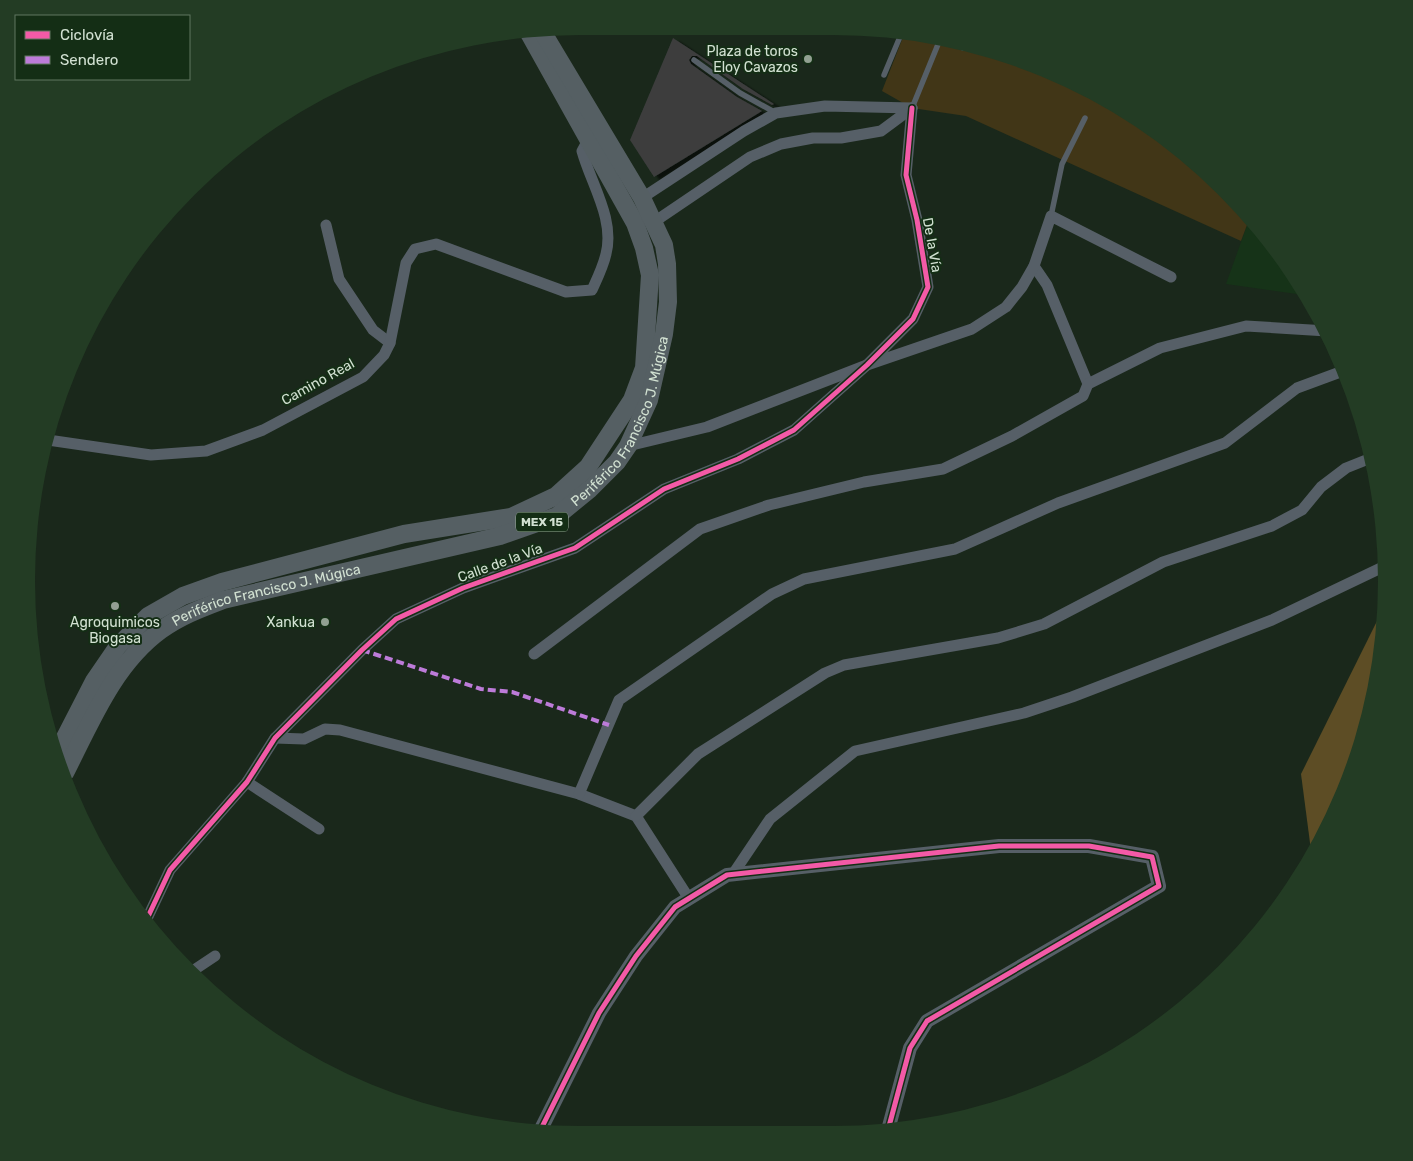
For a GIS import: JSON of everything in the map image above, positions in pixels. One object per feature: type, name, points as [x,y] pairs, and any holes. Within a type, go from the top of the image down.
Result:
[{"type":"main road","name":"Periférico Francisco J. Múgica","points":[[68,767],[106,693],[142,646],[168,625],[189,613],[223,600],[500,536],[557,516],[590,489],[617,462],[628,446],[649,400],[664,334],[668,302],[667,264],[664,245],[642,198],[545,36]]},
{"type":"main road","name":"Periférico Francisco J. Múgica","points":[[61,745],[94,681],[118,646],[148,616],[183,596],[222,582],[404,534],[511,517],[556,496],[588,467],[632,400],[644,368],[650,275],[644,248],[635,223],[532,37]]},
{"type":"street","points":[[642,198],[744,131],[776,113],[826,106],[912,108]]},
{"type":"street","points":[[654,222],[750,158],[781,144],[813,138],[841,138],[881,132],[912,108]]},
{"type":"street","name":"De la Vía","points":[[867,365],[913,319],[928,287],[906,175],[912,108]]},
{"type":"street","name":"Camino Real","points":[[54,441],[151,454],[206,451],[263,430],[363,377],[384,355],[390,343],[406,263],[415,249],[436,244],[566,292],[592,290],[606,254],[608,224],[582,151],[589,138]]},
{"type":"street","points":[[628,446],[707,427],[867,365],[972,329],[1006,307],[1022,287],[1034,266],[1051,216],[1171,277]]},
{"type":"street","points":[[326,225],[339,280],[372,330],[390,343]]},
{"type":"street","points":[[1034,266],[1047,285],[1088,384]]},
{"type":"street","points":[[534,654],[700,529],[769,504],[864,482],[943,469],[1012,436],[1083,396],[1088,384],[1160,348],[1246,326],[1317,330]]},
{"type":"street","name":"Calle de la Vía","points":[[149,914],[170,870],[247,782],[275,738],[362,650],[396,619],[464,588],[574,548],[664,489],[738,459],[794,430],[867,365]]},
{"type":"street","points":[[579,794],[620,700],[772,594],[804,579],[955,549],[1058,504],[1225,443],[1297,388],[1337,373]]},
{"type":"street","points":[[636,816],[698,754],[825,673],[844,665],[998,638],[1044,624],[1163,562],[1272,526],[1302,510],[1321,488],[1346,468],[1365,461]]},
{"type":"street","points":[[733,874],[770,819],[856,751],[1024,713],[1072,697],[1272,620],[1378,569]]},
{"type":"street","points":[[275,738],[304,739],[325,729],[340,730],[579,794],[636,816],[688,897]]},
{"type":"street","points":[[247,782],[319,829]]},
{"type":"street","points":[[543,1125],[599,1013],[636,956],[675,907],[688,897],[733,874],[999,846],[1090,846],[1152,857],[1159,886],[927,1021],[910,1048],[890,1123]]},
{"type":"street","points":[[197,968],[215,956]]},
{"type":"lane","points":[[884,75],[899,39]]},
{"type":"lane","points":[[912,108],[938,45]]},
{"type":"lane","points":[[694,60],[740,93],[776,113]]},
{"type":"lane","points":[[1051,216],[1062,164],[1085,118]]},
{"type":"shaded area","points":[[902,40],[939,45],[974,54],[1008,64],[1041,77],[1074,91],[1136,127],[1192,170],[1247,226],[1241,241],[966,116],[912,108],[882,91]]},
{"type":"shaded area","points":[[1247,226],[1265,248],[1296,294],[1226,284]]},
{"type":"shaded area","points":[[1376,623],[1368,687],[1349,756],[1322,822],[1310,844],[1301,774]]},
{"type":"building","points":[[673,38],[774,104],[772,105],[743,89],[697,56],[692,56],[689,60],[691,64],[737,97],[762,111],[654,177],[630,140]]},
{"type":"marked path","points":[[362,650],[481,689],[512,692],[609,725]]},
{"type":"cycle path","points":[[149,914],[170,870],[247,782],[275,738],[362,650],[396,619],[463,588],[575,548],[664,489],[738,459],[794,430],[867,365],[913,319],[928,287],[917,220],[906,175],[912,108]]},
{"type":"cycle path","points":[[543,1125],[599,1013],[636,956],[675,907],[727,875],[999,846],[1089,846],[1152,857],[1159,886],[927,1021],[910,1048],[890,1123]]},
{"type":"place","name":"Plaza de toros Eloy Cavazos","points":[[808,59]]},
{"type":"place","name":"Agroquimicos Biogasa","points":[[115,606]]},
{"type":"place","name":"Xankua","points":[[325,622]]}]
